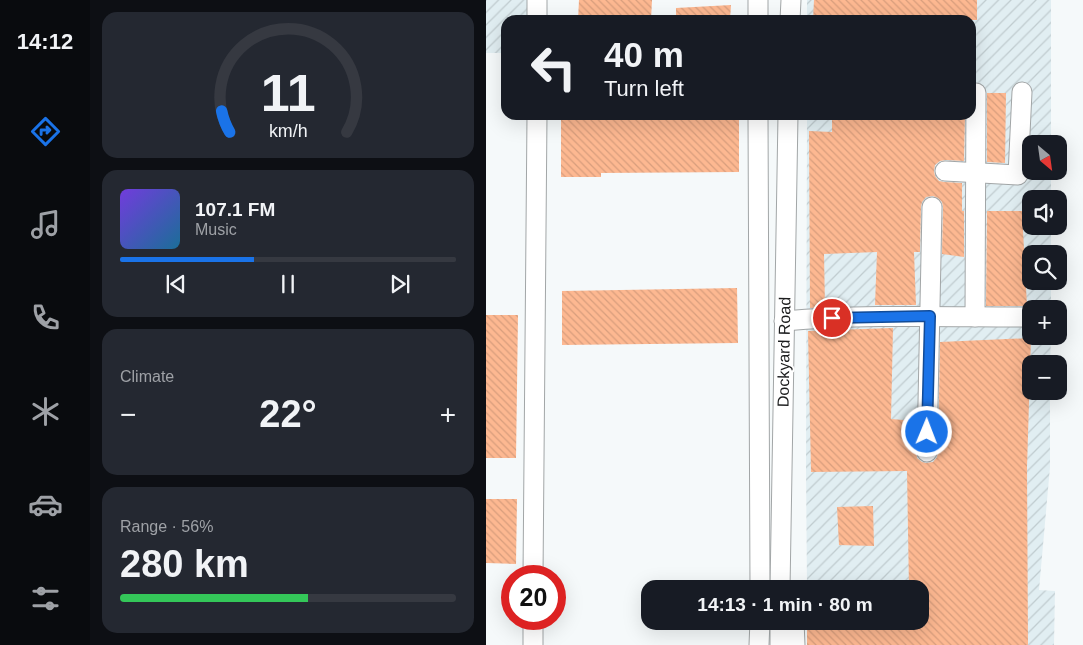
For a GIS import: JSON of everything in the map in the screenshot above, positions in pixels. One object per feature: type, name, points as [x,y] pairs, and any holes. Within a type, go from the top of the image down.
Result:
[{"type":"street","points":[[537,15],[538,0]]},
{"type":"street","points":[[758,0],[758,15]]},
{"type":"street","points":[[790,15],[791,0]]},
{"type":"street","points":[[945,172],[1018,175],[1022,92]]},
{"type":"street","points":[[533,565],[537,120]]},
{"type":"street","name":"Dockyard Road","points":[[758,120],[760,580]]},
{"type":"street","name":"Dockyard Road","points":[[784,580],[781,546],[788,120]]},
{"type":"street","points":[[975,317],[976,120]]},
{"type":"street","points":[[927,452],[932,207]]},
{"type":"street","points":[[784,322],[812,319],[930,316],[1022,317]]},
{"type":"street","points":[[533,630],[533,645]]},
{"type":"street","points":[[760,630],[760,645]]},
{"type":"street","points":[[780,630],[780,645]]},
{"type":"street","points":[[794,630],[795,645]]},
{"type":"shaded area","points":[[486,0],[529,0],[529,15],[501,15],[501,53],[486,53]]},
{"type":"shaded area","points":[[807,0],[1051,0],[1051,135],[1022,135],[1022,180],[1051,180],[1051,190],[1022,190],[1022,235],[1051,235],[1051,245],[1022,245],[1022,290],[1051,290],[1051,300],[1022,300],[1022,345],[1051,345],[1050,355],[1022,355],[1022,400],[1050,400],[1050,467],[1039,590],[1055,591],[1054,645],[807,645],[878,630],[929,630],[929,580],[807,580],[807,120],[976,120],[976,15],[807,15]]},
{"type":"building","points":[[579,0],[652,0],[651,15],[578,15]]},
{"type":"building","points":[[814,0],[977,0],[977,20],[976,15],[813,15]]},
{"type":"building","points":[[731,5],[730,15],[676,15],[676,8]]},
{"type":"building","points":[[987,93],[1006,93],[1005,163],[987,162]]},
{"type":"building","points":[[561,120],[739,120],[739,172],[601,173],[601,177],[561,177]]},
{"type":"building","points":[[832,120],[965,120],[964,161],[940,161],[935,165],[934,171],[939,181],[962,183],[964,257],[942,254],[942,202],[933,196],[926,197],[921,207],[920,252],[914,252],[916,305],[875,305],[877,252],[824,254],[825,307],[810,308],[809,131],[832,132]]},
{"type":"building","points":[[987,211],[1022,211],[1024,245],[1022,245],[1022,290],[1026,290],[1027,300],[1022,300],[1022,306],[986,306]]},
{"type":"building","points":[[737,288],[738,343],[562,345],[562,291]]},
{"type":"building","points":[[486,315],[518,315],[516,458],[486,458]]},
{"type":"building","points":[[893,328],[891,419],[916,421],[917,458],[926,463],[933,462],[938,452],[940,342],[1022,338],[1022,345],[1031,345],[1030,355],[1022,355],[1022,400],[1029,400],[1027,467],[1028,645],[807,645],[807,630],[929,630],[929,580],[909,580],[907,471],[811,472],[808,331]]},
{"type":"building","points":[[486,499],[517,499],[516,564],[486,563]]},
{"type":"building","points":[[873,506],[874,546],[839,545],[837,507]]},
{"type":"route","points":[[832,318],[930,316],[927,432]]}]
